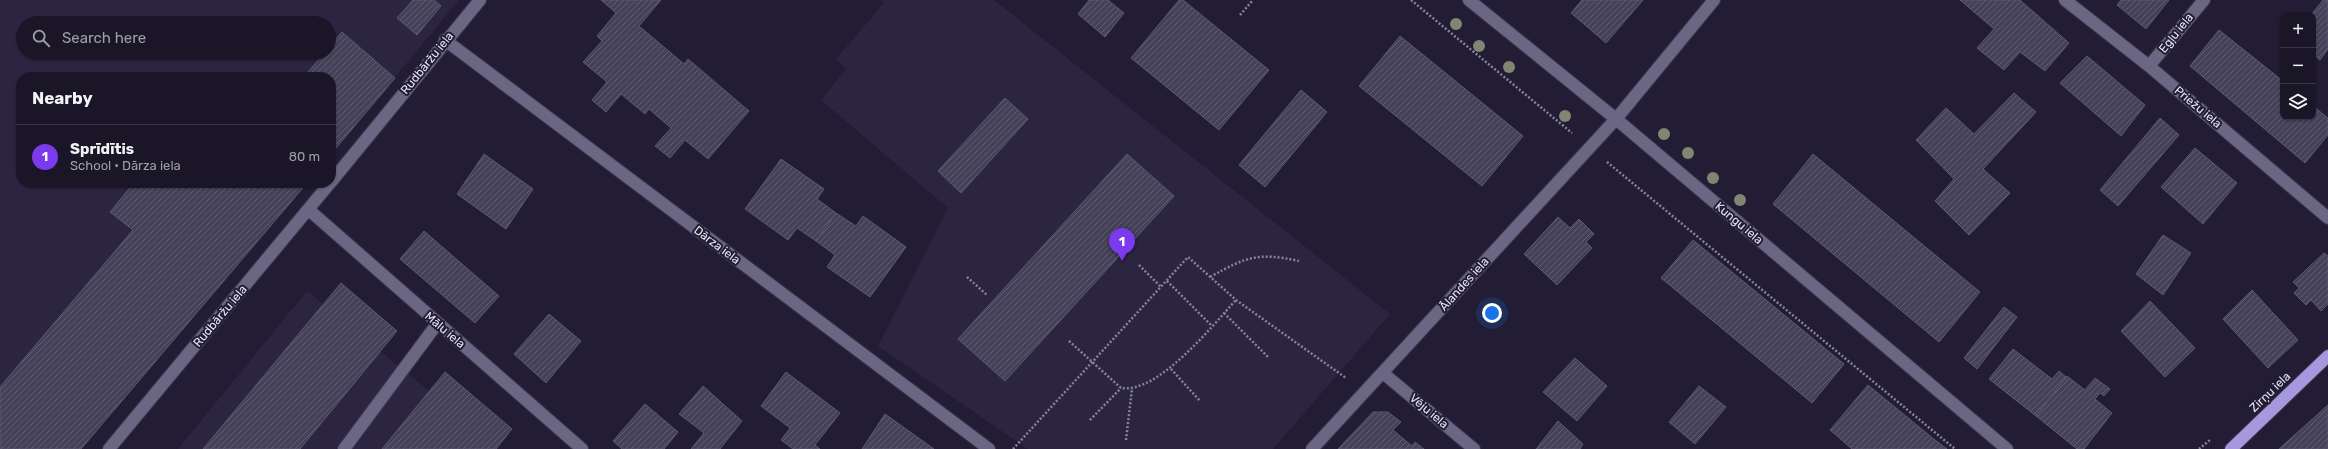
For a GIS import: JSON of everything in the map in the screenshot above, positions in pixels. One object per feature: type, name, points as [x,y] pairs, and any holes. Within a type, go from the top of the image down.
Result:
[{"type":"highway","name":"Zirņu iela","points":[[2231,449],[2328,356]]},
{"type":"street","name":"Rudbāržu iela","points":[[336,177],[445,40],[480,0]]},
{"type":"street","name":"Kungu iela","points":[[1469,0],[1616,119],[2007,449]]},
{"type":"street","name":"Ālandes iela","points":[[1312,449],[1384,373],[1616,119],[1714,0]]},
{"type":"street","name":"Priežu iela","points":[[2065,0],[2149,66],[2328,218]]},
{"type":"street","name":"Egļu iela","points":[[2149,66],[2204,0]]},
{"type":"street","name":"Dārza iela","points":[[445,40],[989,449]]},
{"type":"street","name":"Rudbāržu iela","points":[[111,449],[327,188]]},
{"type":"street","name":"Mālu iela","points":[[309,210],[437,324],[582,449]]},
{"type":"street","points":[[344,449],[437,324]]},
{"type":"street","name":"Vēju iela","points":[[1384,373],[1474,449]]},
{"type":"path","points":[[1240,15],[1252,0]]},
{"type":"path","points":[[1411,0],[1955,449]]},
{"type":"path","points":[[1210,277],[1242,260],[1274,256],[1299,261]]},
{"type":"path","points":[[1012,449],[1188,257],[1236,300],[1366,392]]},
{"type":"path","points":[[1139,265],[1161,287]]},
{"type":"path","points":[[967,277],[988,295]]},
{"type":"path","points":[[1167,281],[1212,326]]},
{"type":"path","points":[[1068,341],[1121,388],[1132,390],[1171,369],[1236,300]]},
{"type":"path","points":[[1224,313],[1268,357]]},
{"type":"path","points":[[1171,369],[1200,401]]},
{"type":"path","points":[[1090,420],[1121,388]]},
{"type":"path","points":[[1126,440],[1132,390]]},
{"type":"shaded area","points":[[0,0],[459,0],[336,148],[336,72],[16,72],[16,188],[303,188],[81,449],[0,449]]},
{"type":"shaded area","points":[[881,0],[994,0],[1390,314],[1273,449],[1028,449],[878,346],[948,208],[821,100],[846,69],[836,59],[884,3]]},
{"type":"shaded area","points":[[307,291],[500,449],[178,449]]},
{"type":"building","points":[[413,0],[434,0],[441,6],[417,35],[397,18]]},
{"type":"building","points":[[601,0],[661,0],[639,26],[684,64],[688,59],[749,111],[708,159],[685,140],[670,158],[655,146],[671,128],[649,109],[645,114],[621,94],[606,112],[592,100],[607,82],[583,62],[602,41],[597,36],[616,13]]},
{"type":"building","points":[[1089,0],[1108,0],[1124,13],[1105,37],[1078,14]]},
{"type":"building","points":[[1179,0],[1183,0],[1269,70],[1219,130],[1131,58]]},
{"type":"building","points":[[1582,0],[1643,0],[1606,43],[1571,13]]},
{"type":"building","points":[[1960,0],[2020,0],[2069,43],[2045,71],[2020,52],[2004,70],[1977,48],[1994,29]]},
{"type":"building","points":[[2121,0],[2169,0],[2146,29],[2117,5]]},
{"type":"building","points":[[2323,0],[2328,0],[2328,49],[2320,60],[2316,57],[2316,12],[2313,12]]},
{"type":"building","points":[[2219,30],[2280,79],[2280,120],[2316,120],[2316,108],[2328,118],[2328,135],[2305,163],[2190,66]]},
{"type":"building","points":[[342,32],[395,78],[336,148],[336,72],[308,72],[318,60],[336,60],[336,39]]},
{"type":"building","points":[[1400,36],[1523,136],[1482,186],[1359,86]]},
{"type":"building","points":[[2087,56],[2145,105],[2121,136],[2060,83]]},
{"type":"building","points":[[1301,90],[1327,112],[1265,187],[1239,165]]},
{"type":"building","points":[[2014,93],[2036,112],[1983,169],[2010,193],[1969,235],[1935,201],[1954,179],[1916,140],[1946,108],[1974,134]]},
{"type":"building","points":[[1005,98],[1028,119],[961,193],[938,171]]},
{"type":"building","points":[[2160,118],[2179,135],[2118,206],[2100,190]]},
{"type":"building","points":[[2195,148],[2237,183],[2203,224],[2161,187]]},
{"type":"building","points":[[484,154],[533,189],[506,229],[457,194]]},
{"type":"building","points":[[1127,154],[1174,196],[1005,381],[958,339]]},
{"type":"building","points":[[1813,154],[1980,292],[1939,342],[1773,204]]},
{"type":"building","points":[[781,159],[824,189],[817,199],[836,213],[816,241],[797,228],[788,240],[745,209]]},
{"type":"building","points":[[130,188],[303,188],[81,449],[0,449],[0,387],[133,230],[110,212]]},
{"type":"building","points":[[836,213],[856,226],[863,216],[906,247],[870,297],[827,267],[835,255],[816,241]]},
{"type":"building","points":[[1558,217],[1570,228],[1579,219],[1594,234],[1586,242],[1592,248],[1557,285],[1524,254]]},
{"type":"building","points":[[424,231],[499,296],[475,323],[400,259]]},
{"type":"building","points":[[2163,235],[2191,253],[2163,295],[2136,274]]},
{"type":"building","points":[[1693,240],[1844,364],[1812,403],[1661,278]]},
{"type":"building","points":[[2324,253],[2328,256],[2328,304],[2321,311],[2311,300],[2306,305],[2294,293],[2299,288],[2293,282]]},
{"type":"building","points":[[341,283],[397,331],[300,449],[203,449]]},
{"type":"building","points":[[2252,290],[2298,340],[2268,368],[2223,319]]},
{"type":"building","points":[[2150,301],[2195,348],[2165,377],[2121,331]]},
{"type":"building","points":[[2004,307],[2017,317],[1977,369],[1964,358]]},
{"type":"building","points":[[549,314],[581,341],[546,383],[514,354]]},
{"type":"building","points":[[2013,349],[2052,379],[2059,371],[2066,377],[2036,416],[1989,379]]},
{"type":"building","points":[[1575,358],[1607,386],[1577,421],[1543,392]]},
{"type":"building","points":[[445,372],[512,429],[496,449],[382,449]]},
{"type":"building","points":[[786,372],[840,413],[815,445],[820,449],[793,449],[781,440],[790,428],[761,406]]},
{"type":"building","points":[[2067,376],[2085,390],[2095,378],[2110,389],[2104,396],[2100,393],[2095,399],[2112,413],[2084,449],[2077,449],[2036,416]]},
{"type":"building","points":[[1868,385],[1947,449],[1852,449],[1830,430]]},
{"type":"building","points":[[703,386],[742,421],[720,449],[691,449],[704,433],[679,414]]},
{"type":"building","points":[[1699,386],[1726,407],[1695,444],[1669,422]]},
{"type":"building","points":[[645,404],[678,432],[664,449],[622,449],[613,441]]},
{"type":"building","points":[[2328,405],[2328,449],[2279,449]]},
{"type":"building","points":[[1373,412],[1388,412],[1401,422],[1393,430],[1412,446],[1415,442],[1424,449],[1338,449]]},
{"type":"building","points":[[885,414],[934,449],[862,449]]},
{"type":"building","points":[[1558,421],[1583,444],[1580,449],[1536,449]]},
{"type":"place","name":"Sprīdītis","points":[[1122,261]]}]
